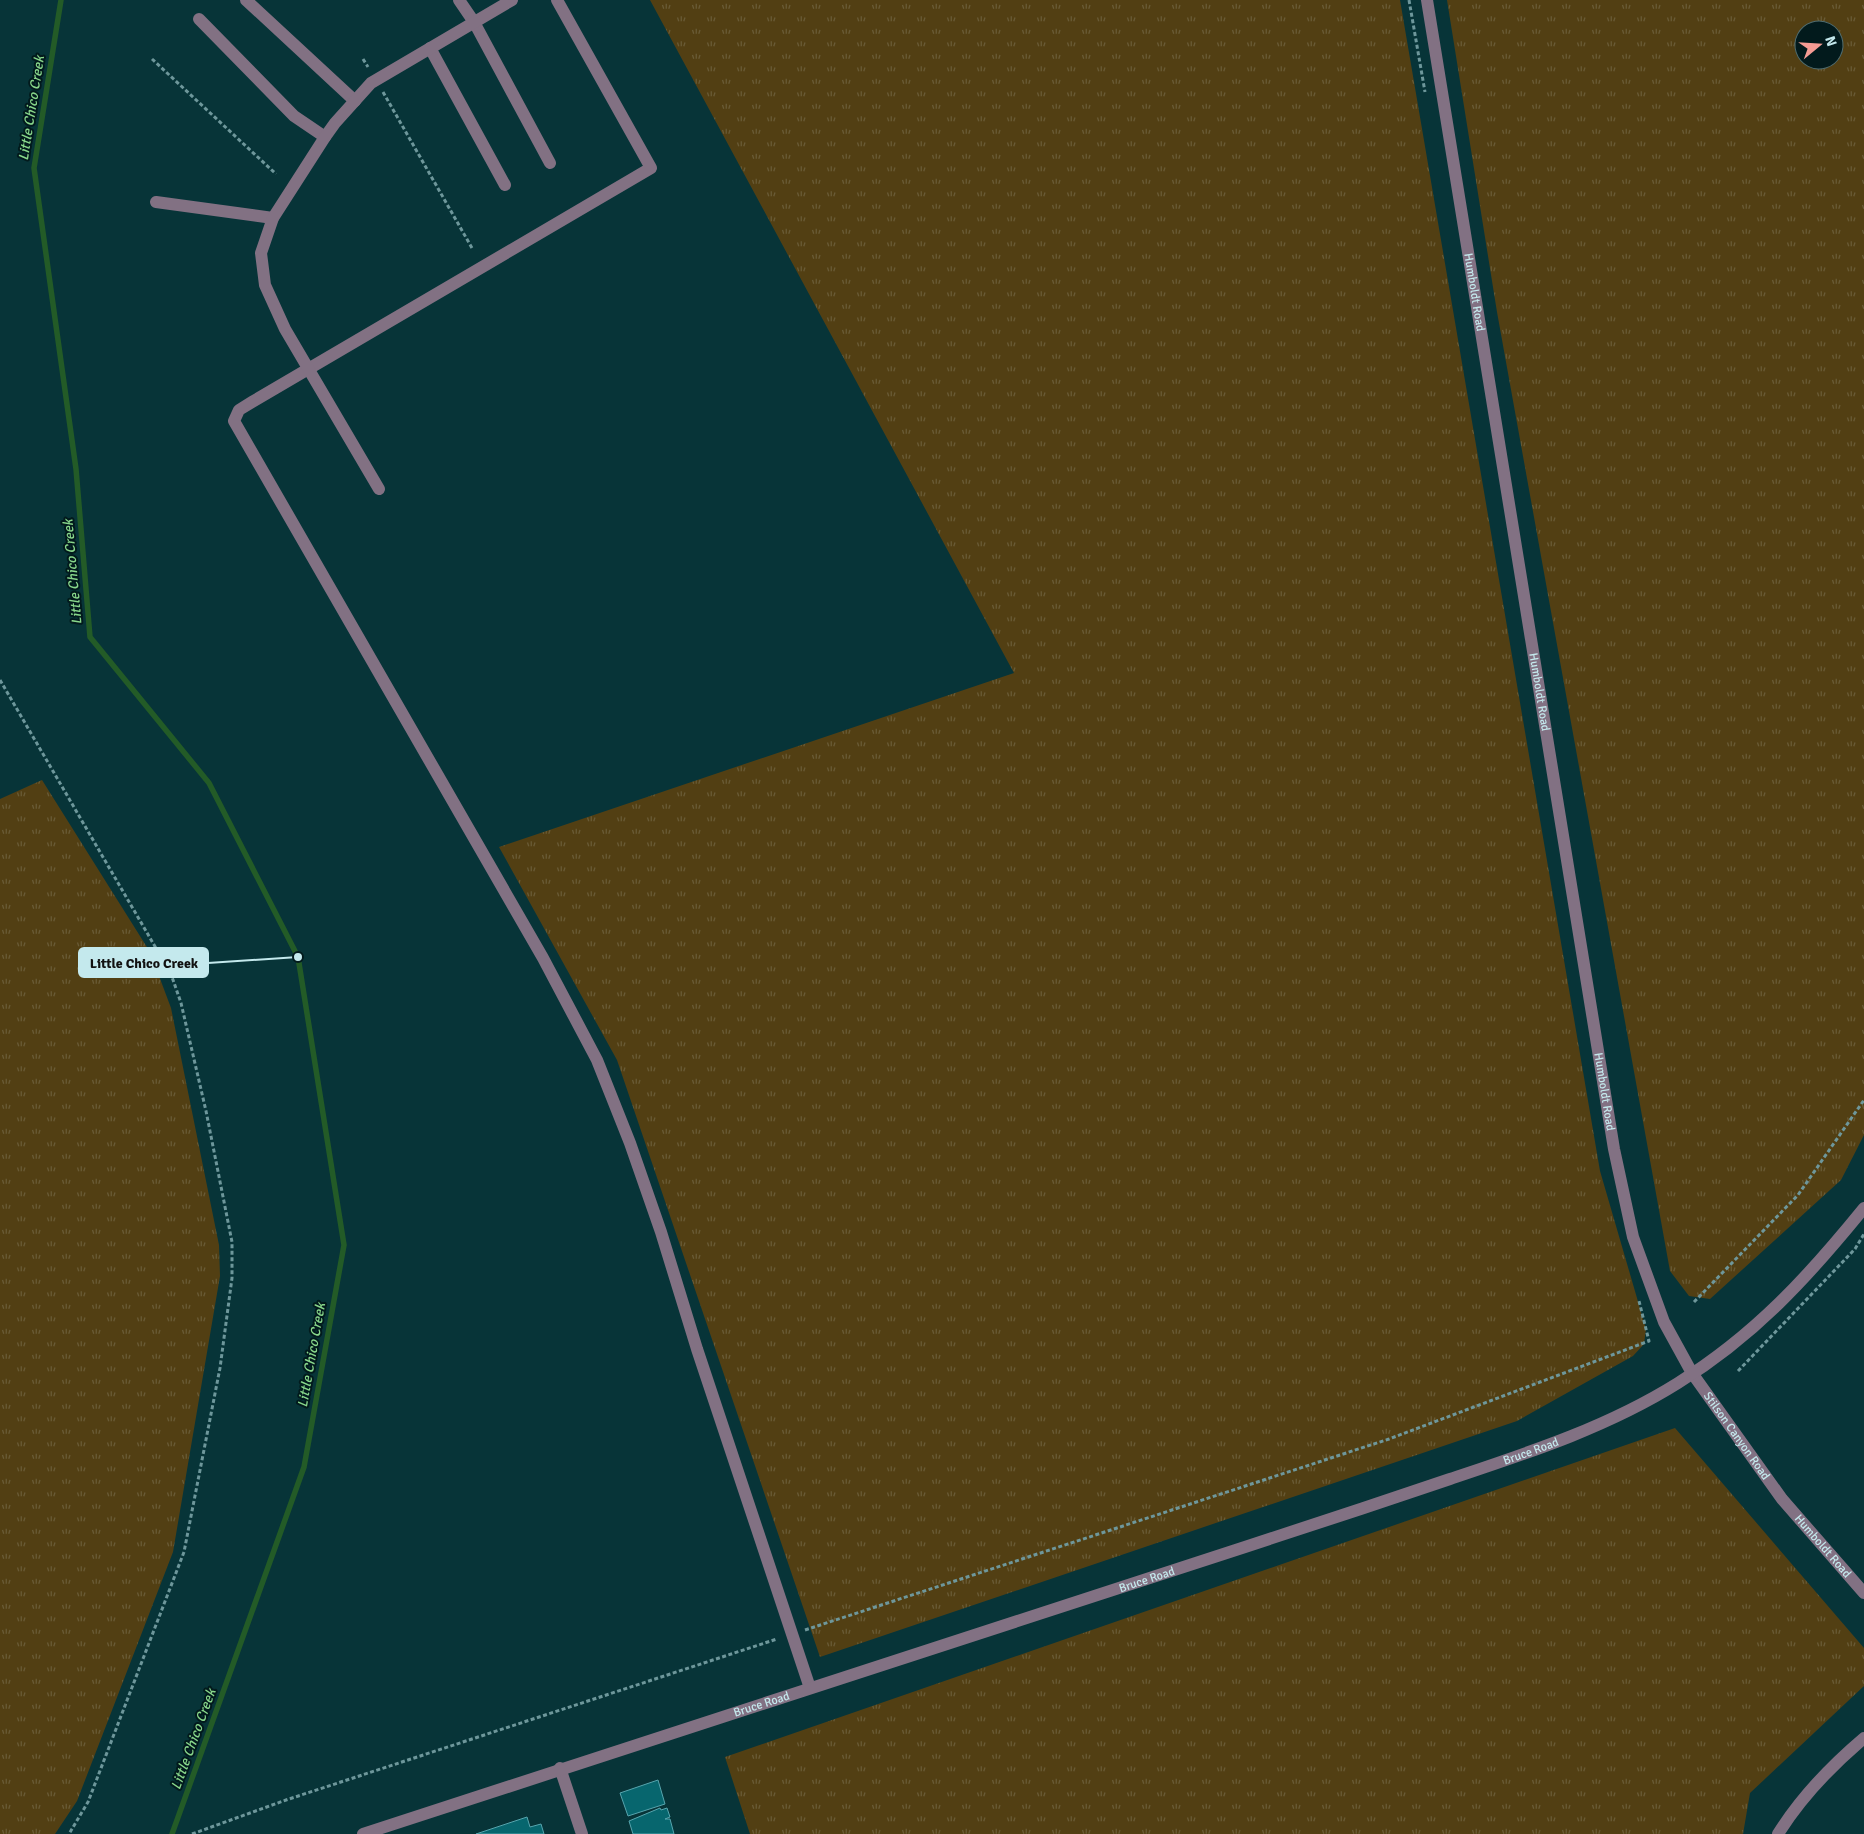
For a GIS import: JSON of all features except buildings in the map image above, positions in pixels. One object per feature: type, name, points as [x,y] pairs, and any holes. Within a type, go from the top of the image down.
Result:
[{"type":"street","points":[[246,0],[355,101]]},
{"type":"street","points":[[459,0],[474,22],[550,163]]},
{"type":"street","points":[[379,489],[285,329],[266,285],[261,253],[273,218],[325,137],[371,83],[512,0]]},
{"type":"street","points":[[557,0],[651,168],[308,368],[239,410],[234,421],[543,958],[597,1060],[630,1143],[658,1223],[696,1349],[810,1688]]},
{"type":"street","name":"Humboldt Road","points":[[1427,0],[1614,1150],[1633,1237],[1664,1322],[1692,1374]]},
{"type":"street","points":[[199,20],[294,116],[325,137]]},
{"type":"street","points":[[430,48],[505,185]]},
{"type":"street","points":[[156,202],[273,218]]},
{"type":"street","name":"Bruce Road","points":[[363,1834],[560,1768],[1118,1589],[1531,1452],[1618,1416],[1692,1374],[1718,1356],[1769,1314],[1814,1269],[1864,1208]]},
{"type":"street","name":"Stilson Canyon Road","points":[[1692,1374],[1782,1499]]},
{"type":"street","name":"Humboldt Road","points":[[1782,1499],[1864,1593]]},
{"type":"street","points":[[1778,1834],[1794,1808],[1864,1738]]},
{"type":"street","points":[[560,1768],[582,1834]]},
{"type":"path","points":[[152,59],[276,174]]},
{"type":"path","points":[[363,59],[370,70]]},
{"type":"path","points":[[380,87],[472,248]]},
{"type":"path","points":[[0,680],[171,974],[181,1003],[206,1111],[232,1242],[232,1278],[220,1368],[184,1552],[88,1802],[69,1834]]},
{"type":"path","points":[[1694,1302],[1798,1195],[1864,1100]]},
{"type":"path","points":[[1738,1371],[1855,1249],[1864,1234]]},
{"type":"path","points":[[192,1834],[286,1800],[1388,1439],[1649,1341]]},
{"type":"green space","points":[[650,0],[1400,0],[1600,1171],[1646,1329],[1644,1344],[1633,1356],[1517,1421],[820,1657],[617,1060],[499,847],[1014,673]]},
{"type":"green space","points":[[1447,0],[1864,0],[1864,1135],[1841,1180],[1710,1299],[1689,1296],[1670,1271],[1497,312]]},
{"type":"green space","points":[[42,780],[150,952],[171,1008],[219,1245],[220,1276],[173,1552],[77,1801],[55,1834],[0,1834],[0,799]]},
{"type":"green space","points":[[1675,1428],[1864,1648],[1864,1686],[1750,1793],[1743,1834],[750,1834],[725,1757]]},
{"type":"waterway","name":"Little Chico Creek","points":[[61,0],[34,168],[76,469],[90,637],[209,783],[298,957],[344,1245],[304,1467],[172,1834]]},
{"type":"place","name":"Little Chico Creek","points":[[298,957]]}]
